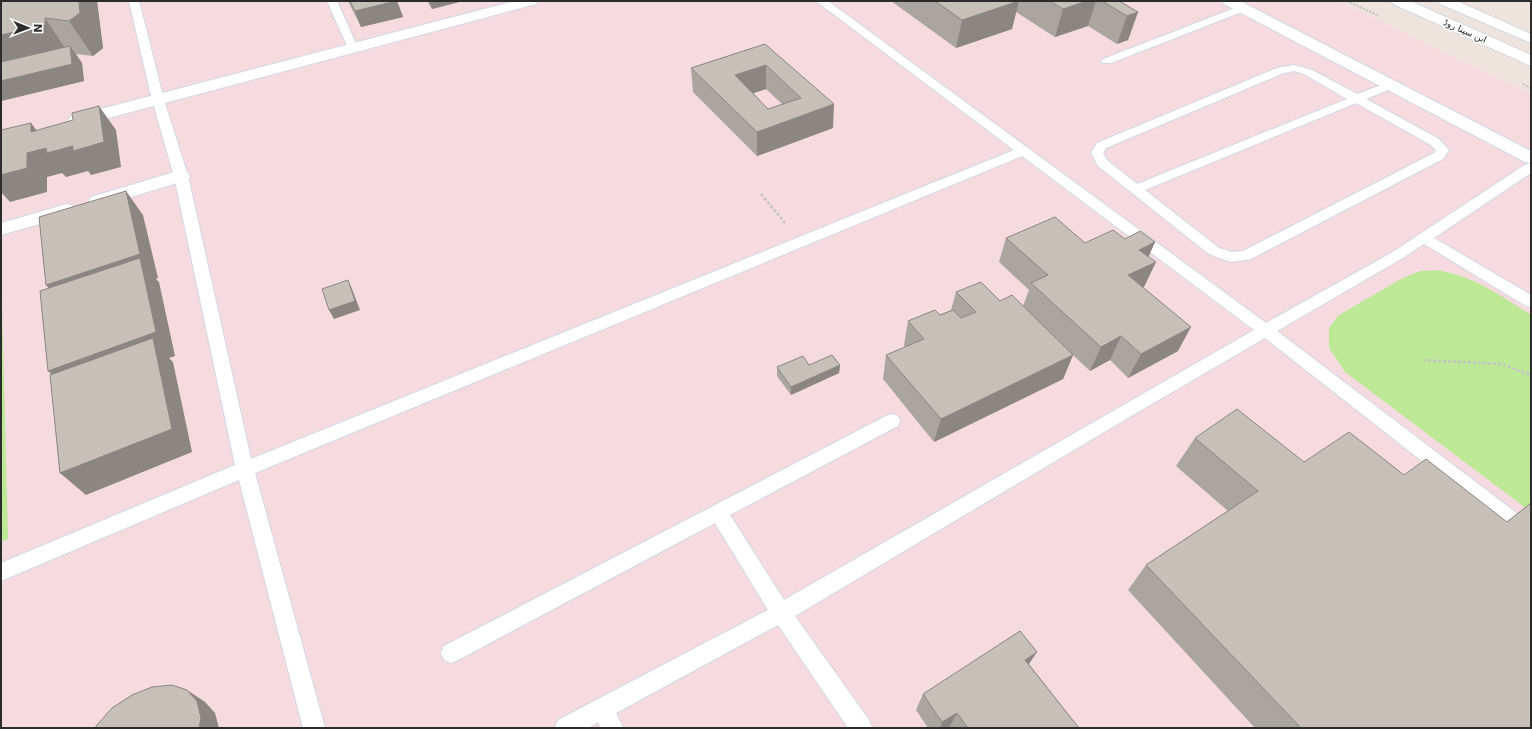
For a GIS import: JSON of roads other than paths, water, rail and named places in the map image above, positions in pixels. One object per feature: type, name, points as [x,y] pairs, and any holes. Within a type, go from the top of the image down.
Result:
[{"type":"street","points":[[61,125],[531,1]]},
{"type":"street","points":[[1229,1],[1531,158]]},
{"type":"street","name":"ابن سینا روڈ","points":[[1398,1],[1531,61]]},
{"type":"street","name":"ابن سینا روڈ","points":[[1445,1],[1531,39]]},
{"type":"street","points":[[1,229],[181,176]]},
{"type":"lane","points":[[134,1],[158,100],[181,176],[245,469],[314,728]]},
{"type":"lane","points":[[332,1],[353,48]]},
{"type":"lane","points":[[821,1],[1265,330],[1531,535]]},
{"type":"lane","points":[[1107,61],[1243,8]]},
{"type":"lane","points":[[1294,68],[1308,72],[1435,142],[1443,150],[1440,156],[1246,256],[1231,257],[1214,251],[1136,189],[1103,163],[1097,153],[1101,146],[1281,70],[1294,68]]},
{"type":"lane","points":[[1136,189],[1391,86]]},
{"type":"lane","points":[[1,572],[245,469],[1023,151]]},
{"type":"lane","points":[[566,728],[781,613],[1120,414],[1396,256],[1531,167]]},
{"type":"lane","points":[[1424,238],[1531,302]]},
{"type":"lane","points":[[451,653],[892,420]]},
{"type":"lane","points":[[718,512],[781,613],[862,728]]},
{"type":"lane","points":[[603,708],[612,728]]}]
